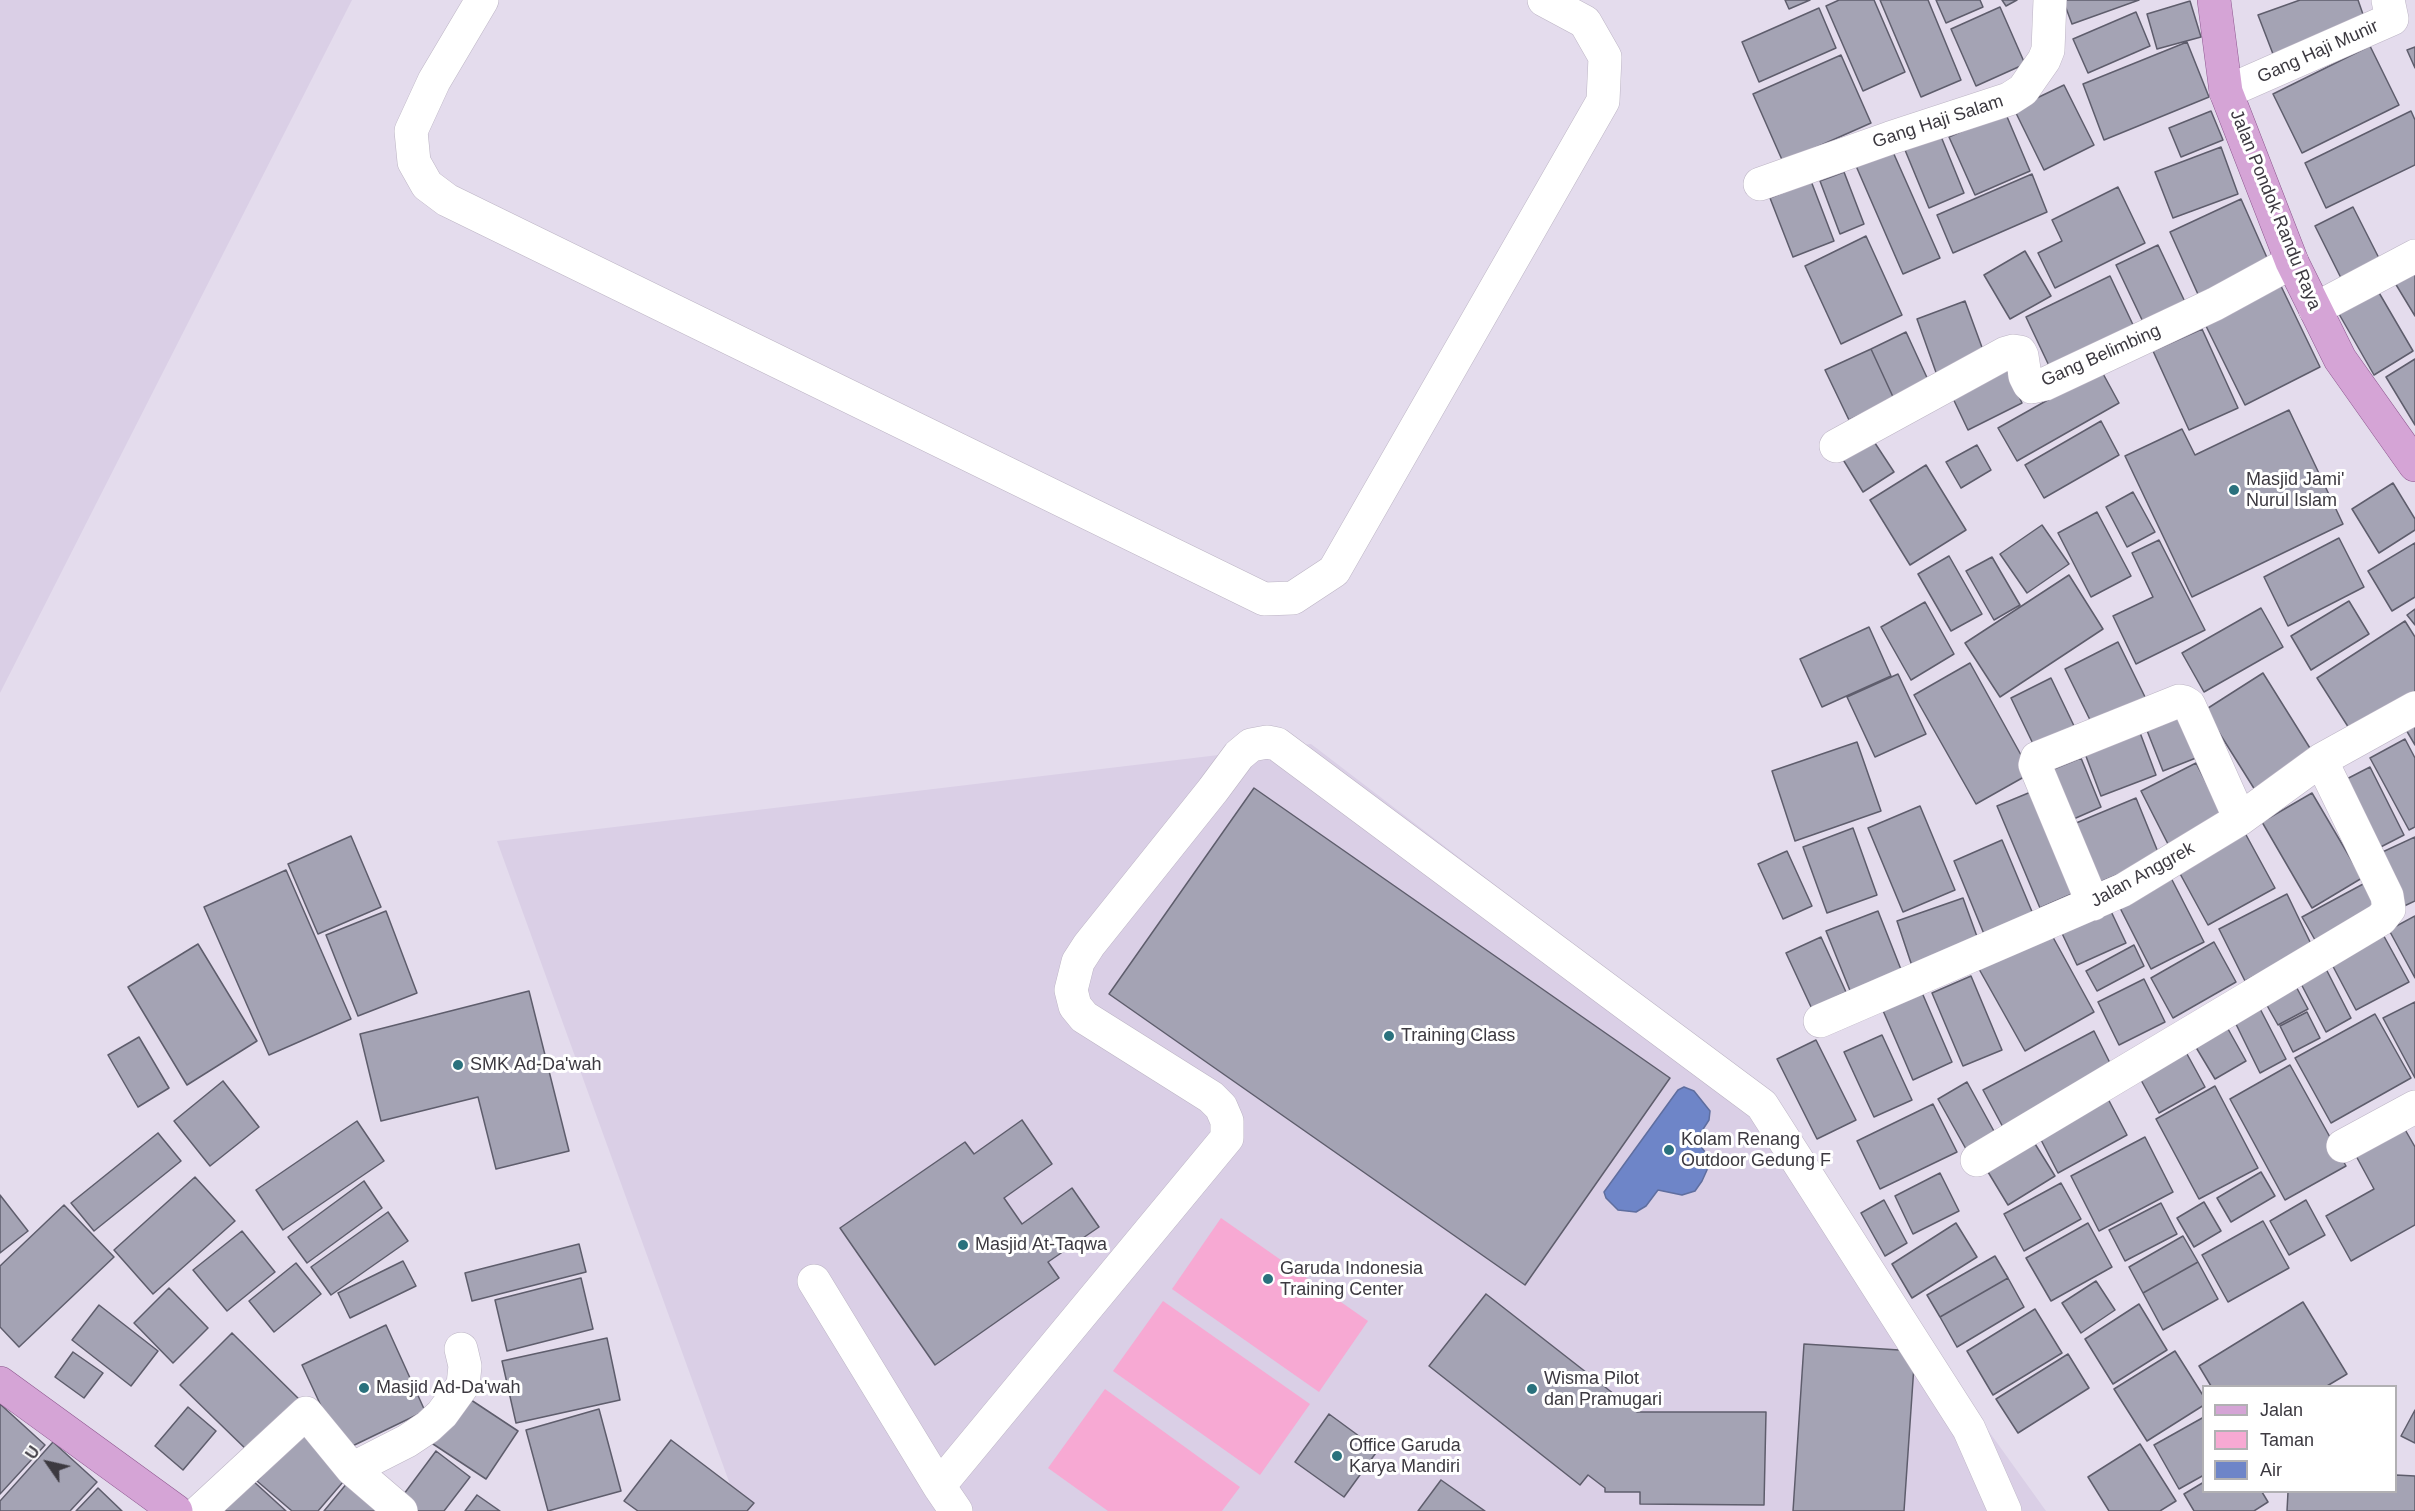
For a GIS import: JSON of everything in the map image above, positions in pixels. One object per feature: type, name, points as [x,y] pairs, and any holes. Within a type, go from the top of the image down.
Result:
[{"type":"main road","name":"Jalan Pondok Randu Raya","points":[[2214,0],[2226,92],[2292,262],[2340,359],[2412,454]]},
{"type":"main road","points":[[0,1383],[176,1511]]},
{"type":"street","points":[[482,0],[434,81],[411,131],[414,162],[427,185],[447,200],[1263,599],[1293,598],[1334,571],[1603,101],[1605,57],[1585,22],[1544,0]]},
{"type":"street","name":"Gang Haji Salam","points":[[1760,184],[2009,99],[2023,90],[2044,60],[2048,50],[2050,0]]},
{"type":"street","name":"Gang Haji Munir","points":[[2226,92],[2398,9]]},
{"type":"street","points":[[2314,309],[2415,256]]},
{"type":"street","name":"Gang Belimbing","points":[[1836,446],[2006,353],[2013,351],[2022,354],[2025,376],[2032,387],[2045,384],[2215,304],[2292,262]]},
{"type":"street","points":[[2093,904],[2035,765],[2037,758],[2179,700],[2189,705],[2240,819]]},
{"type":"street","name":"Jalan Anggrek","points":[[1820,1021],[2123,890],[2240,819],[2321,760],[2415,708]]},
{"type":"street","points":[[814,1281],[948,1499],[1227,1138],[1227,1121],[1221,1107],[1211,1097],[1084,1017],[1075,1006],[1071,990],[1078,962],[1089,945],[1239,755],[1251,746],[1267,742],[1277,744],[1762,1105],[1969,1429],[2005,1511]]},
{"type":"street","points":[[1977,1160],[2381,919],[2389,909],[2386,896],[2321,760]]},
{"type":"street","points":[[2343,1146],[2415,1107]]},
{"type":"street","points":[[352,1469],[407,1441],[442,1414],[463,1385],[465,1366],[461,1349]]},
{"type":"street","points":[[200,1511],[306,1413],[352,1469],[401,1511]]},
{"type":"shaded area","points":[[0,0],[352,0],[0,693]]},
{"type":"shaded area","name":"Garuda Indonesia Training Center","points":[[1311,744],[1720,1057],[2046,1511],[747,1511],[736,1501],[497,841]]},
{"type":"green space","points":[[1221,1218],[1368,1321],[1319,1392],[1172,1289]]},
{"type":"green space","points":[[1163,1301],[1310,1404],[1260,1475],[1113,1371]]},
{"type":"green space","points":[[1105,1389],[1240,1487],[1222,1511],[1108,1511],[1048,1468]]},
{"type":"water","name":"Kolam Renang Outdoor Gedung F","points":[[1684,1087],[1694,1091],[1710,1111],[1709,1120],[1696,1140],[1708,1156],[1707,1170],[1702,1181],[1695,1191],[1682,1195],[1658,1190],[1646,1206],[1636,1212],[1618,1210],[1606,1198],[1604,1192],[1678,1090]]},
{"type":"building","points":[[1785,0],[1810,0],[1789,9]]},
{"type":"building","points":[[1839,0],[1874,0],[1905,72],[1863,91],[1826,6]]},
{"type":"building","points":[[1880,0],[1928,0],[1961,80],[1921,97]]},
{"type":"building","points":[[1936,0],[1980,0],[1983,7],[1946,23]]},
{"type":"building","points":[[2002,0],[2017,0],[2006,6]]},
{"type":"building","points":[[2063,0],[2139,0],[2072,24]]},
{"type":"building","points":[[2300,0],[2358,0],[2365,20],[2273,54],[2258,15]]},
{"type":"building","points":[[2190,1],[2201,37],[2157,49],[2147,14]]},
{"type":"building","points":[[2000,7],[2025,64],[1976,86],[1951,29]]},
{"type":"building","points":[[1819,8],[1836,48],[1759,82],[1742,42]]},
{"type":"building","points":[[2136,12],[2150,46],[2088,73],[2073,39]]},
{"type":"building","points":[[2187,42],[2209,97],[2104,140],[2083,84]]},
{"type":"building","points":[[2370,46],[2399,105],[2302,153],[2273,94]]},
{"type":"building","points":[[2415,47],[2415,68],[2407,50]]},
{"type":"building","points":[[1841,55],[1871,123],[1783,162],[1753,94]]},
{"type":"building","points":[[2064,85],[2094,145],[2044,170],[2014,109]]},
{"type":"building","points":[[2211,111],[2223,140],[2181,157],[2169,128]]},
{"type":"building","points":[[2411,111],[2415,120],[2415,165],[2326,208],[2305,163]]},
{"type":"building","points":[[2005,112],[2030,171],[1975,195],[1949,137]]},
{"type":"building","points":[[1940,134],[1964,193],[1929,208],[1905,150]]},
{"type":"building","points":[[1889,143],[1940,258],[1903,274],[1853,159]]},
{"type":"building","points":[[2221,147],[2238,194],[2173,218],[2155,172]]},
{"type":"building","points":[[1844,172],[1864,224],[1840,234],[1820,181]]},
{"type":"building","points":[[2032,174],[2047,212],[1953,253],[1937,215]]},
{"type":"building","points":[[1811,181],[1834,241],[1793,257],[1770,198]]},
{"type":"building","points":[[2118,187],[2145,243],[2055,288],[2038,253],[2062,241],[2052,220]]},
{"type":"building","points":[[2241,199],[2272,269],[2201,301],[2170,232]]},
{"type":"building","points":[[2353,207],[2384,268],[2346,288],[2315,226]]},
{"type":"building","points":[[1866,236],[1902,315],[1841,344],[1805,266]]},
{"type":"building","points":[[2158,245],[2186,304],[2144,324],[2116,265]]},
{"type":"building","points":[[2025,251],[2051,296],[2010,319],[1984,275]]},
{"type":"building","points":[[2415,263],[2415,316],[2392,278]]},
{"type":"building","points":[[2110,276],[2135,329],[2051,370],[2026,317]]},
{"type":"building","points":[[2280,284],[2320,367],[2245,405],[2204,322]]},
{"type":"building","points":[[2378,291],[2413,351],[2374,375],[2339,314]]},
{"type":"building","points":[[1965,301],[1987,361],[1938,378],[1917,319]]},
{"type":"building","points":[[2202,329],[2238,408],[2189,430],[2153,351]]},
{"type":"building","points":[[1906,332],[1929,382],[1894,399],[1871,349]]},
{"type":"building","points":[[1871,349],[1894,399],[1849,420],[1825,370]]},
{"type":"building","points":[[2415,359],[2415,425],[2386,377]]},
{"type":"building","points":[[2004,364],[2022,403],[1968,430],[1949,390]]},
{"type":"building","points":[[2101,370],[2119,403],[2017,461],[1998,428]]},
{"type":"building","name":"Masjid Jami' Nurul Islam","points":[[2289,410],[2343,524],[2192,597],[2125,456],[2182,429],[2195,455]]},
{"type":"building","points":[[2101,421],[2119,455],[2044,498],[2025,465]]},
{"type":"building","points":[[1869,434],[1894,472],[1863,492],[1839,453]]},
{"type":"building","points":[[1977,445],[1991,470],[1961,488],[1946,462]]},
{"type":"building","points":[[1926,465],[1966,530],[1910,565],[1870,500]]},
{"type":"building","points":[[2393,483],[2415,519],[2415,530],[2379,553],[2352,509]]},
{"type":"building","points":[[2133,492],[2155,532],[2127,547],[2106,507]]},
{"type":"building","points":[[2097,512],[2131,576],[2091,597],[2058,533]]},
{"type":"building","points":[[2042,525],[2069,564],[2027,593],[2000,554]]},
{"type":"building","points":[[2339,538],[2364,587],[2288,626],[2264,577]]},
{"type":"building","points":[[2159,540],[2205,630],[2136,664],[2113,616],[2153,597],[2132,553]]},
{"type":"building","points":[[2415,543],[2415,597],[2392,611],[2368,571]]},
{"type":"building","points":[[1949,556],[1982,614],[1951,631],[1918,574]]},
{"type":"building","points":[[1992,557],[2020,605],[1994,620],[1966,571]]},
{"type":"building","points":[[2069,575],[2103,629],[2000,697],[1965,643]]},
{"type":"building","points":[[2349,601],[2369,634],[2311,670],[2291,636]]},
{"type":"building","points":[[1925,602],[1954,654],[1911,680],[1881,627]]},
{"type":"building","points":[[2261,608],[2283,647],[2204,692],[2182,653]]},
{"type":"building","points":[[2415,609],[2415,625],[2407,615]]},
{"type":"building","points":[[2405,621],[2415,637],[2415,696],[2354,736],[2317,678]]},
{"type":"building","points":[[1869,627],[1891,676],[1822,707],[1800,659]]},
{"type":"building","points":[[2118,642],[2147,701],[2094,728],[2065,669]]},
{"type":"building","points":[[1970,663],[2031,773],[1976,804],[1914,695]]},
{"type":"building","points":[[2263,673],[2318,761],[2260,798],[2205,710]]},
{"type":"building","points":[[1898,674],[1926,734],[1875,757],[1847,697]]},
{"type":"building","points":[[2051,678],[2076,730],[2036,750],[2011,698]]},
{"type":"building","points":[[2183,713],[2201,756],[2163,771],[2146,728]]},
{"type":"building","points":[[2415,722],[2415,745],[2405,728]]},
{"type":"building","points":[[2139,730],[2156,775],[2101,796],[2084,751]]},
{"type":"building","points":[[2405,739],[2415,758],[2415,827],[2409,830],[2370,758]]},
{"type":"building","points":[[1857,742],[1881,811],[1795,841],[1772,771]]},
{"type":"building","points":[[2081,758],[2101,807],[2069,821],[2049,771]]},
{"type":"building","points":[[2196,763],[2225,819],[2170,848],[2141,791]]},
{"type":"building","points":[[2370,767],[2404,835],[2369,853],[2335,785]]},
{"type":"building","name":"Training Class","points":[[1254,788],[1670,1078],[1525,1285],[1109,994]]},
{"type":"building","points":[[2038,789],[2081,890],[2040,908],[1997,806]]},
{"type":"building","points":[[2312,793],[2362,878],[2312,908],[2262,822]]},
{"type":"building","points":[[2136,798],[2160,857],[2093,885],[2069,826]]},
{"type":"building","points":[[1920,806],[1955,890],[1903,912],[1868,828]]},
{"type":"building","points":[[1853,828],[1877,895],[1827,913],[1803,847]]},
{"type":"building","points":[[2245,833],[2275,888],[2208,925],[2178,870]]},
{"type":"building","points":[[351,836],[381,907],[318,934],[288,864]]},
{"type":"building","points":[[2415,837],[2415,901],[2400,908],[2376,855]]},
{"type":"building","points":[[2002,840],[2033,914],[1984,934],[1954,861]]},
{"type":"building","points":[[1787,851],[1812,906],[1783,919],[1758,864]]},
{"type":"building","points":[[286,870],[351,1019],[269,1055],[204,907]]},
{"type":"building","points":[[2169,874],[2204,942],[2151,969],[2117,902]]},
{"type":"building","points":[[2365,883],[2381,913],[2319,947],[2302,917]]},
{"type":"building","points":[[2287,894],[2312,946],[2245,981],[2219,929]]},
{"type":"building","points":[[1963,898],[1979,942],[1912,966],[1897,921]]},
{"type":"building","points":[[2108,905],[2126,943],[2077,965],[2059,927]]},
{"type":"building","points":[[386,911],[417,993],[358,1016],[326,935]]},
{"type":"building","points":[[1878,911],[1902,972],[1851,993],[1826,931]]},
{"type":"building","points":[[2415,916],[2415,978],[2389,930]]},
{"type":"building","points":[[2380,929],[2409,982],[2356,1010],[2328,957]]},
{"type":"building","points":[[2049,930],[2094,1012],[2025,1051],[1979,969]]},
{"type":"building","points":[[1821,937],[1846,992],[1812,1009],[1786,953]]},
{"type":"building","points":[[2214,942],[2236,982],[2173,1018],[2151,978]]},
{"type":"building","points":[[198,944],[257,1041],[187,1085],[128,987]]},
{"type":"building","points":[[2134,945],[2144,966],[2097,991],[2086,971]]},
{"type":"building","points":[[2323,963],[2351,1018],[2326,1032],[2297,976]]},
{"type":"building","points":[[1971,976],[2002,1050],[1963,1066],[1932,993]]},
{"type":"building","points":[[2291,977],[2308,1009],[2278,1025],[2260,993]]},
{"type":"building","points":[[2144,979],[2165,1022],[2119,1045],[2098,1002]]},
{"type":"building","points":[[1920,988],[1952,1062],[1913,1080],[1881,1006]]},
{"type":"building","name":"SMK Ad-Da'wah","points":[[529,991],[569,1151],[496,1169],[478,1097],[381,1121],[360,1034]]},
{"type":"building","points":[[2256,1001],[2286,1059],[2260,1073],[2231,1014]]},
{"type":"building","points":[[2415,1002],[2415,1078],[2383,1018]]},
{"type":"building","points":[[2307,1012],[2320,1038],[2293,1052],[2280,1026]]},
{"type":"building","points":[[2375,1014],[2411,1078],[2331,1123],[2295,1058]]},
{"type":"building","points":[[2223,1020],[2246,1061],[2215,1079],[2191,1039]]},
{"type":"building","points":[[2094,1031],[2115,1073],[2005,1131],[1983,1090]]},
{"type":"building","points":[[1882,1035],[1912,1100],[1874,1117],[1844,1052]]},
{"type":"building","points":[[139,1037],[169,1088],[138,1107],[108,1055]]},
{"type":"building","points":[[1816,1040],[1856,1120],[1817,1139],[1777,1059]]},
{"type":"building","points":[[2181,1043],[2205,1087],[2159,1113],[2135,1069]]},
{"type":"building","points":[[2290,1065],[2346,1166],[2285,1200],[2230,1099]]},
{"type":"building","points":[[223,1081],[259,1127],[210,1166],[174,1121]]},
{"type":"building","points":[[1967,1082],[1995,1133],[1966,1149],[1938,1099]]},
{"type":"building","points":[[2215,1086],[2258,1168],[2199,1199],[2156,1119]]},
{"type":"building","points":[[2106,1095],[2127,1135],[2058,1173],[2037,1132]]},
{"type":"building","points":[[1933,1104],[1957,1152],[1880,1189],[1857,1141]]},
{"type":"building","name":"Masjid At-Taqwa","points":[[1022,1120],[1052,1164],[1004,1198],[1022,1224],[1072,1188],[1099,1227],[1048,1262],[1059,1278],[935,1365],[840,1228],[965,1142],[974,1154]]},
{"type":"building","points":[[357,1121],[384,1161],[283,1230],[256,1190]]},
{"type":"building","points":[[2403,1126],[2415,1147],[2415,1225],[2351,1261],[2326,1216],[2374,1189],[2355,1154]]},
{"type":"building","points":[[158,1133],[181,1161],[94,1231],[71,1203]]},
{"type":"building","points":[[2145,1137],[2173,1192],[2099,1231],[2071,1176]]},
{"type":"building","points":[[2032,1139],[2055,1176],[2008,1205],[1985,1167]]},
{"type":"building","points":[[2261,1172],[2275,1196],[2231,1222],[2217,1198]]},
{"type":"building","points":[[1940,1173],[1959,1211],[1913,1234],[1895,1196]]},
{"type":"building","points":[[195,1177],[235,1221],[153,1294],[114,1250]]},
{"type":"building","points":[[364,1181],[382,1208],[307,1263],[288,1237]]},
{"type":"building","points":[[2061,1183],[2081,1219],[2024,1251],[2004,1214]]},
{"type":"building","points":[[0,1195],[28,1231],[0,1253]]},
{"type":"building","points":[[1884,1200],[1907,1243],[1885,1256],[1861,1213]]},
{"type":"building","points":[[2306,1200],[2325,1235],[2289,1255],[2270,1221]]},
{"type":"building","points":[[2204,1202],[2221,1231],[2194,1247],[2177,1218]]},
{"type":"building","points":[[2161,1203],[2177,1234],[2125,1261],[2109,1230]]},
{"type":"building","points":[[64,1205],[114,1257],[19,1347],[0,1327],[0,1266]]},
{"type":"building","points":[[388,1212],[408,1241],[331,1295],[311,1267]]},
{"type":"building","points":[[2263,1221],[2289,1268],[2228,1302],[2202,1255]]},
{"type":"building","points":[[1956,1223],[1977,1257],[1912,1298],[1892,1264]]},
{"type":"building","points":[[2088,1223],[2112,1267],[2051,1301],[2026,1258]]},
{"type":"building","points":[[242,1231],[275,1272],[227,1311],[193,1270]]},
{"type":"building","points":[[2183,1236],[2198,1262],[2143,1293],[2129,1267]]},
{"type":"building","points":[[579,1244],[586,1272],[472,1301],[465,1273]]},
{"type":"building","points":[[1995,1256],[2008,1278],[1940,1317],[1927,1295]]},
{"type":"building","points":[[403,1261],[416,1286],[350,1318],[338,1293]]},
{"type":"building","points":[[2198,1262],[2218,1299],[2163,1330],[2143,1293]]},
{"type":"building","points":[[296,1263],[321,1294],[274,1332],[249,1301]]},
{"type":"building","points":[[581,1278],[593,1329],[507,1351],[495,1300]]},
{"type":"building","points":[[2008,1278],[2024,1307],[1957,1347],[1940,1317]]},
{"type":"building","points":[[2096,1281],[2115,1310],[2081,1333],[2062,1303]]},
{"type":"building","points":[[169,1288],[208,1328],[173,1363],[134,1323]]},
{"type":"building","name":"Wisma Pilot dan Pramugari","points":[[1486,1294],[1637,1412],[1766,1412],[1764,1505],[1640,1504],[1640,1492],[1605,1492],[1605,1488],[1588,1475],[1580,1485],[1429,1366]]},
{"type":"building","points":[[2303,1302],[2347,1374],[2329,1385],[2210,1385],[2199,1366]]},
{"type":"building","points":[[2139,1304],[2167,1350],[2113,1384],[2085,1339]]},
{"type":"building","points":[[99,1305],[158,1351],[131,1386],[72,1340]]},
{"type":"building","points":[[2035,1309],[2062,1353],[1993,1395],[1967,1351]]},
{"type":"building","name":"Masjid Ad-Da'wah","points":[[386,1325],[425,1411],[342,1451],[302,1365]]},
{"type":"building","points":[[232,1333],[304,1404],[253,1456],[180,1385]]},
{"type":"building","points":[[607,1338],[620,1400],[516,1423],[502,1361]]},
{"type":"building","points":[[1804,1344],[1915,1351],[1904,1511],[1793,1511]]},
{"type":"building","points":[[2175,1351],[2202,1394],[2202,1406],[2147,1441],[2114,1389]]},
{"type":"building","points":[[73,1352],[103,1373],[84,1398],[55,1377]]},
{"type":"building","points":[[2068,1354],[2089,1388],[2018,1433],[1996,1399]]},
{"type":"building","points":[[462,1394],[518,1431],[486,1479],[430,1442]]},
{"type":"building","points":[[0,1404],[45,1445],[0,1494]]},
{"type":"building","points":[[188,1407],[216,1431],[183,1470],[155,1446]]},
{"type":"building","points":[[599,1409],[621,1491],[548,1511],[526,1430]]},
{"type":"building","points":[[2415,1410],[2415,1443],[2401,1436]]},
{"type":"building","name":"Office Garuda Karya Mandiri","points":[[1329,1414],[1378,1450],[1344,1497],[1295,1462]]},
{"type":"building","points":[[2202,1418],[2202,1476],[2179,1489],[2154,1445]]},
{"type":"building","points":[[300,1432],[349,1475],[318,1511],[292,1511],[257,1481]]},
{"type":"building","points":[[671,1440],[754,1503],[747,1511],[638,1511],[624,1501]]},
{"type":"building","points":[[53,1442],[97,1482],[70,1511],[0,1511],[0,1501]]},
{"type":"building","points":[[2140,1444],[2176,1501],[2160,1511],[2109,1511],[2088,1477]]},
{"type":"building","points":[[436,1451],[470,1477],[444,1511],[417,1511],[401,1498]]},
{"type":"building","points":[[2397,1475],[2415,1476],[2415,1511],[2287,1511],[2288,1493],[2397,1493]]},
{"type":"building","points":[[353,1476],[382,1511],[324,1511]]},
{"type":"building","points":[[252,1480],[286,1511],[224,1511]]},
{"type":"building","points":[[1441,1480],[1485,1511],[1418,1511]]},
{"type":"building","points":[[2202,1483],[2202,1493],[2263,1493],[2268,1502],[2254,1511],[2194,1511],[2184,1494]]},
{"type":"building","points":[[98,1488],[122,1511],[76,1511]]},
{"type":"building","points":[[477,1495],[500,1511],[465,1511]]},
{"type":"place","name":"Masjid Jami' Nurul Islam","points":[[2234,490]]},
{"type":"place","name":"Training Class","points":[[1389,1036]]},
{"type":"place","name":"SMK Ad-Da'wah","points":[[458,1065]]},
{"type":"place","name":"Kolam Renang Outdoor Gedung F","points":[[1669,1150]]},
{"type":"place","name":"Masjid At-Taqwa","points":[[963,1245]]},
{"type":"place","name":"Garuda Indonesia Training Center","points":[[1268,1279]]},
{"type":"place","name":"Masjid Ad-Da'wah","points":[[364,1388]]},
{"type":"place","name":"Wisma Pilot dan Pramugari","points":[[1532,1389]]},
{"type":"place","name":"Office Garuda Karya Mandiri","points":[[1337,1456]]}]
